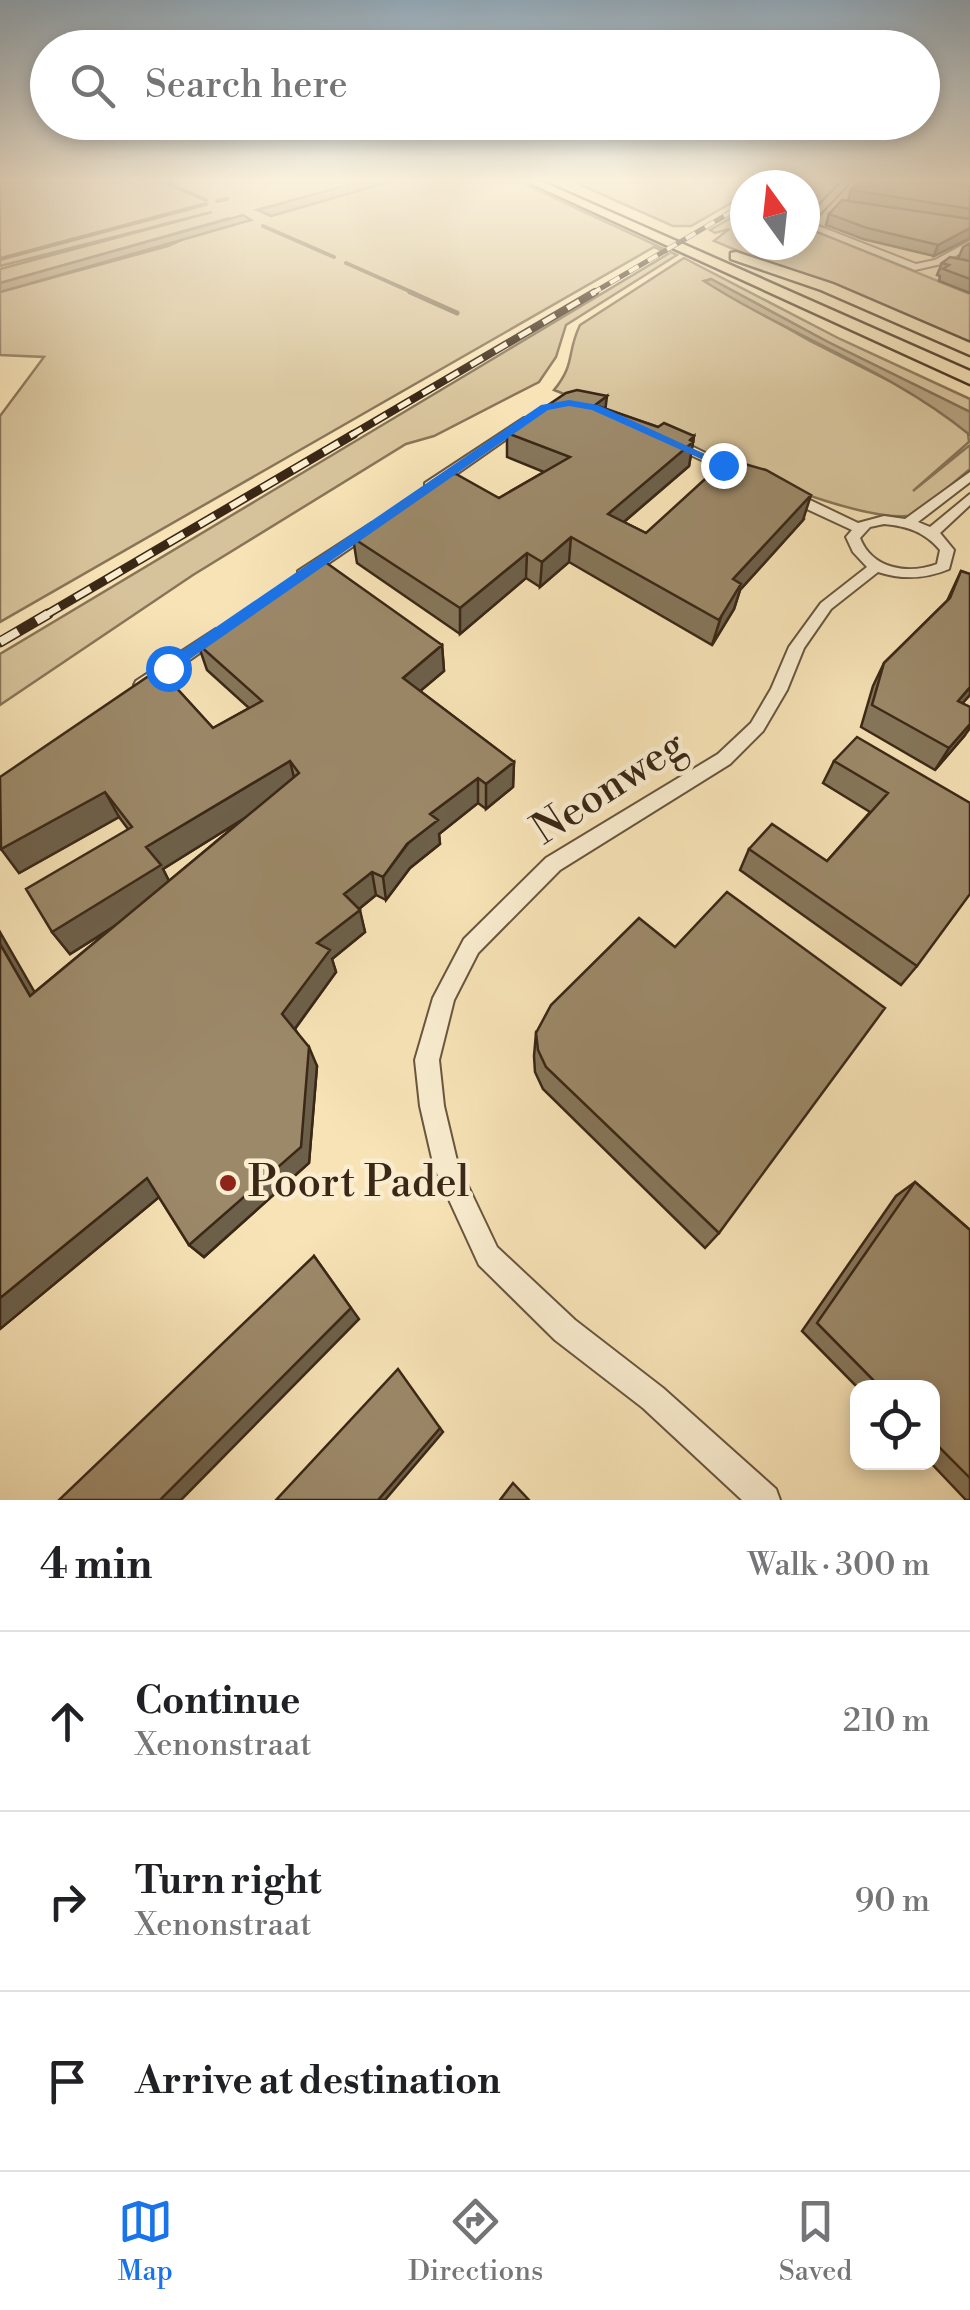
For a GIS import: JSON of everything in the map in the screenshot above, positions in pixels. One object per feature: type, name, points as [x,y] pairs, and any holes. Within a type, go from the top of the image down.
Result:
[{"type":"highway","points":[[685,252],[970,378]]},
{"type":"highway","points":[[721,252],[970,360]]},
{"type":"highway","points":[[722,252],[827,287],[970,350]]},
{"type":"highway","points":[[694,256],[742,286],[970,396]]},
{"type":"street","points":[[876,252],[905,264],[926,267],[955,252]]},
{"type":"street","points":[[940,260],[952,264]]},
{"type":"street","points":[[419,494],[532,416]]},
{"type":"street","points":[[652,433],[757,481]]},
{"type":"street","points":[[908,523],[970,476]]},
{"type":"street","points":[[774,489],[858,528]]},
{"type":"street","points":[[932,533],[970,498]]},
{"type":"street","points":[[286,586],[389,515]]},
{"type":"street","points":[[884,520],[908,523],[932,533],[947,550],[950,569],[915,575],[877,566],[854,547],[853,536],[858,528],[884,520]]},
{"type":"street","name":"Neonweg","points":[[765,1500],[654,1398],[564,1330],[488,1256],[446,1167],[432,1106],[427,1060],[444,998],[471,946],[553,864],[724,759],[757,727],[779,690],[797,647],[819,616],[877,566]]},
{"type":"street","points":[[136,690],[234,622]]},
{"type":"shaded area","points":[[0,252],[55,252],[0,266]]},
{"type":"shaded area","points":[[63,252],[110,252],[0,283],[0,269]]},
{"type":"shaded area","points":[[111,252],[139,252],[0,292],[0,283]]},
{"type":"shaded area","points":[[146,252],[645,252],[0,622],[0,416],[44,357],[0,355],[0,292]]},
{"type":"shaded area","points":[[664,252],[677,255],[566,325],[556,357],[539,382],[434,436],[406,444],[193,575],[0,705],[0,654],[668,254]]},
{"type":"shaded area","points":[[820,252],[867,252],[970,294],[970,347],[760,260],[820,260]]},
{"type":"shaded area","points":[[684,258],[840,339],[970,399],[970,412],[711,279],[705,281],[810,341],[923,398],[968,433],[969,442],[913,491],[970,445],[970,469],[915,515],[884,515],[791,489],[554,390],[565,373],[580,325]]},
{"type":"shaded area","points":[[711,279],[970,412],[970,435],[907,391],[704,281]]},
{"type":"building","points":[[950,257],[970,261],[970,279],[943,269],[949,265],[942,263]]},
{"type":"building","points":[[577,390],[607,396],[595,405],[658,427],[664,423],[694,436],[690,440],[693,442],[608,514],[646,533],[727,459],[766,470],[811,495],[733,579],[741,584],[719,620],[571,537],[542,562],[527,553],[460,608],[353,538],[447,474],[456,474],[499,498],[570,457],[507,433],[566,393]]},
{"type":"building","points":[[321,559],[442,645],[403,678],[514,762],[486,784],[478,778],[430,814],[438,820],[407,844],[383,877],[372,872],[344,894],[360,910],[317,943],[330,950],[282,1014],[309,1047],[301,1147],[189,1245],[147,1178],[0,1298],[0,944],[30,996],[299,773],[290,761],[146,847],[161,865],[52,932],[26,889],[132,827],[105,792],[1,849],[0,777],[159,669],[213,728],[262,701],[198,644]]},
{"type":"building","points":[[961,571],[970,574],[970,687],[958,701],[970,707],[970,724],[949,748],[872,705],[884,663],[950,598]]},
{"type":"building","points":[[857,737],[970,803],[970,894],[917,966],[749,849],[772,824],[827,861],[888,793],[834,761]]},
{"type":"building","points":[[727,892],[885,1008],[719,1233],[546,1067],[536,1033],[551,1005],[639,918],[675,947]]},
{"type":"building","points":[[915,1182],[970,1230],[970,1478],[940,1448],[940,1380],[873,1380],[817,1323]]},
{"type":"building","points":[[314,1256],[351,1308],[160,1500],[59,1500]]},
{"type":"building","points":[[398,1369],[440,1428],[378,1500],[276,1500]]},
{"type":"building","points":[[513,1483],[529,1500],[500,1500]]},
{"type":"waterway","points":[[0,259],[26,252]]},
{"type":"waterway","points":[[323,252],[334,257]]},
{"type":"waterway","points":[[346,263],[416,294]]},
{"type":"waterway","points":[[410,292],[457,313]]},
{"type":"railway","points":[[591,294],[663,252]]},
{"type":"railway","points":[[350,436],[595,292]]},
{"type":"railway","points":[[44,616],[354,434]]},
{"type":"railway","points":[[0,642],[48,614]]},
{"type":"place","name":"Poort Padel","points":[[228,1183]]},
{"type":"route","points":[[168,668],[545,408],[569,403],[594,407],[723,465]]}]
